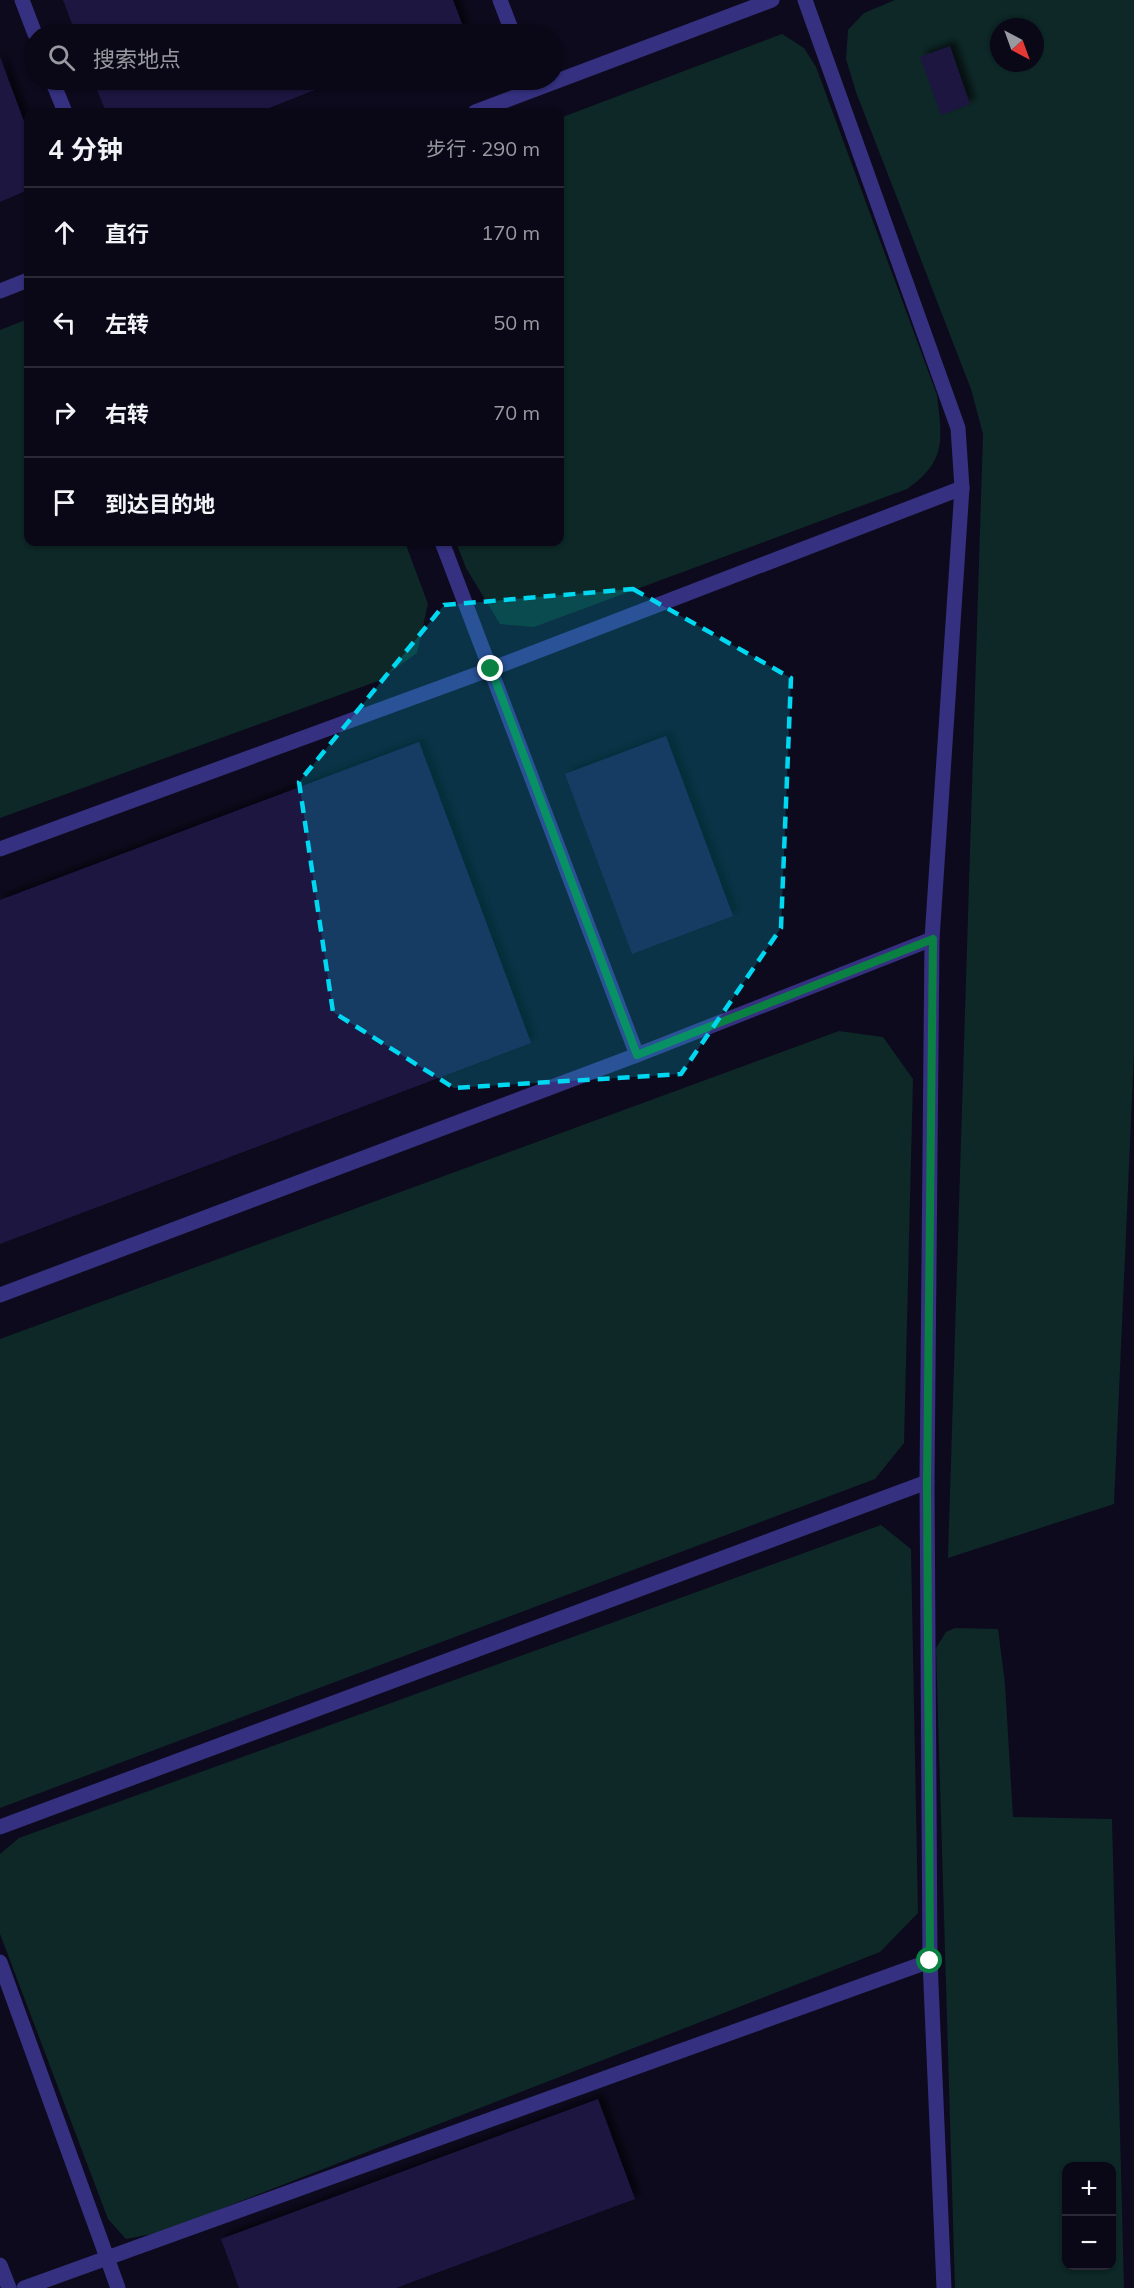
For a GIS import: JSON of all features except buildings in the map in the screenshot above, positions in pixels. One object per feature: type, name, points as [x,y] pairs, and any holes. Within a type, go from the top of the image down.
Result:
[{"type":"street","points":[[22,0],[31,24]]},
{"type":"street","points":[[500,0],[509,24]]},
{"type":"street","points":[[564,74],[772,0]]},
{"type":"street","points":[[805,0],[958,428],[962,488],[933,939],[927,1482],[930,1961],[944,2288]]},
{"type":"street","points":[[56,90],[62,108]]},
{"type":"street","points":[[483,108],[521,90]]},
{"type":"street","points":[[0,291],[24,282]]},
{"type":"street","points":[[0,849],[491,669],[962,488]]},
{"type":"street","points":[[444,546],[637,1055]]},
{"type":"street","points":[[0,1295],[637,1055],[933,939]]},
{"type":"street","points":[[0,1827],[927,1482]]},
{"type":"street","points":[[24,2288],[930,1961]]},
{"type":"street","points":[[0,1962],[118,2288]]},
{"type":"street","points":[[0,2265],[9,2288]]},
{"type":"highlighted area","points":[[633,589],[791,678],[781,928],[681,1074],[454,1088],[333,1012],[299,782],[444,605]]},
{"type":"green space","points":[[895,0],[1134,0],[1134,1053],[1114,1504],[948,1558],[983,434],[971,389],[856,92],[846,59],[848,30],[864,13]]},
{"type":"green space","points":[[782,34],[804,48],[816,67],[937,395],[940,424],[939,448],[929,469],[907,489],[534,627],[500,624],[466,568],[458,546],[564,546],[564,116]]},
{"type":"green space","points":[[24,321],[24,546],[406,546],[428,604],[417,653],[378,681],[0,818],[0,330]]},
{"type":"green space","points":[[839,1031],[883,1037],[913,1079],[904,1443],[875,1479],[0,1808],[0,1339]]},
{"type":"green space","points":[[881,1525],[911,1549],[918,1913],[880,1952],[162,2232],[126,2239],[108,2219],[0,1934],[0,1854],[19,1838]]},
{"type":"green space","points":[[955,1628],[998,1629],[1005,1684],[1013,1817],[1112,1819],[1124,2288],[955,2288],[936,1648],[946,1632]]},
{"type":"route","points":[[491,669],[637,1055],[933,939],[927,1482],[930,1961]]}]
